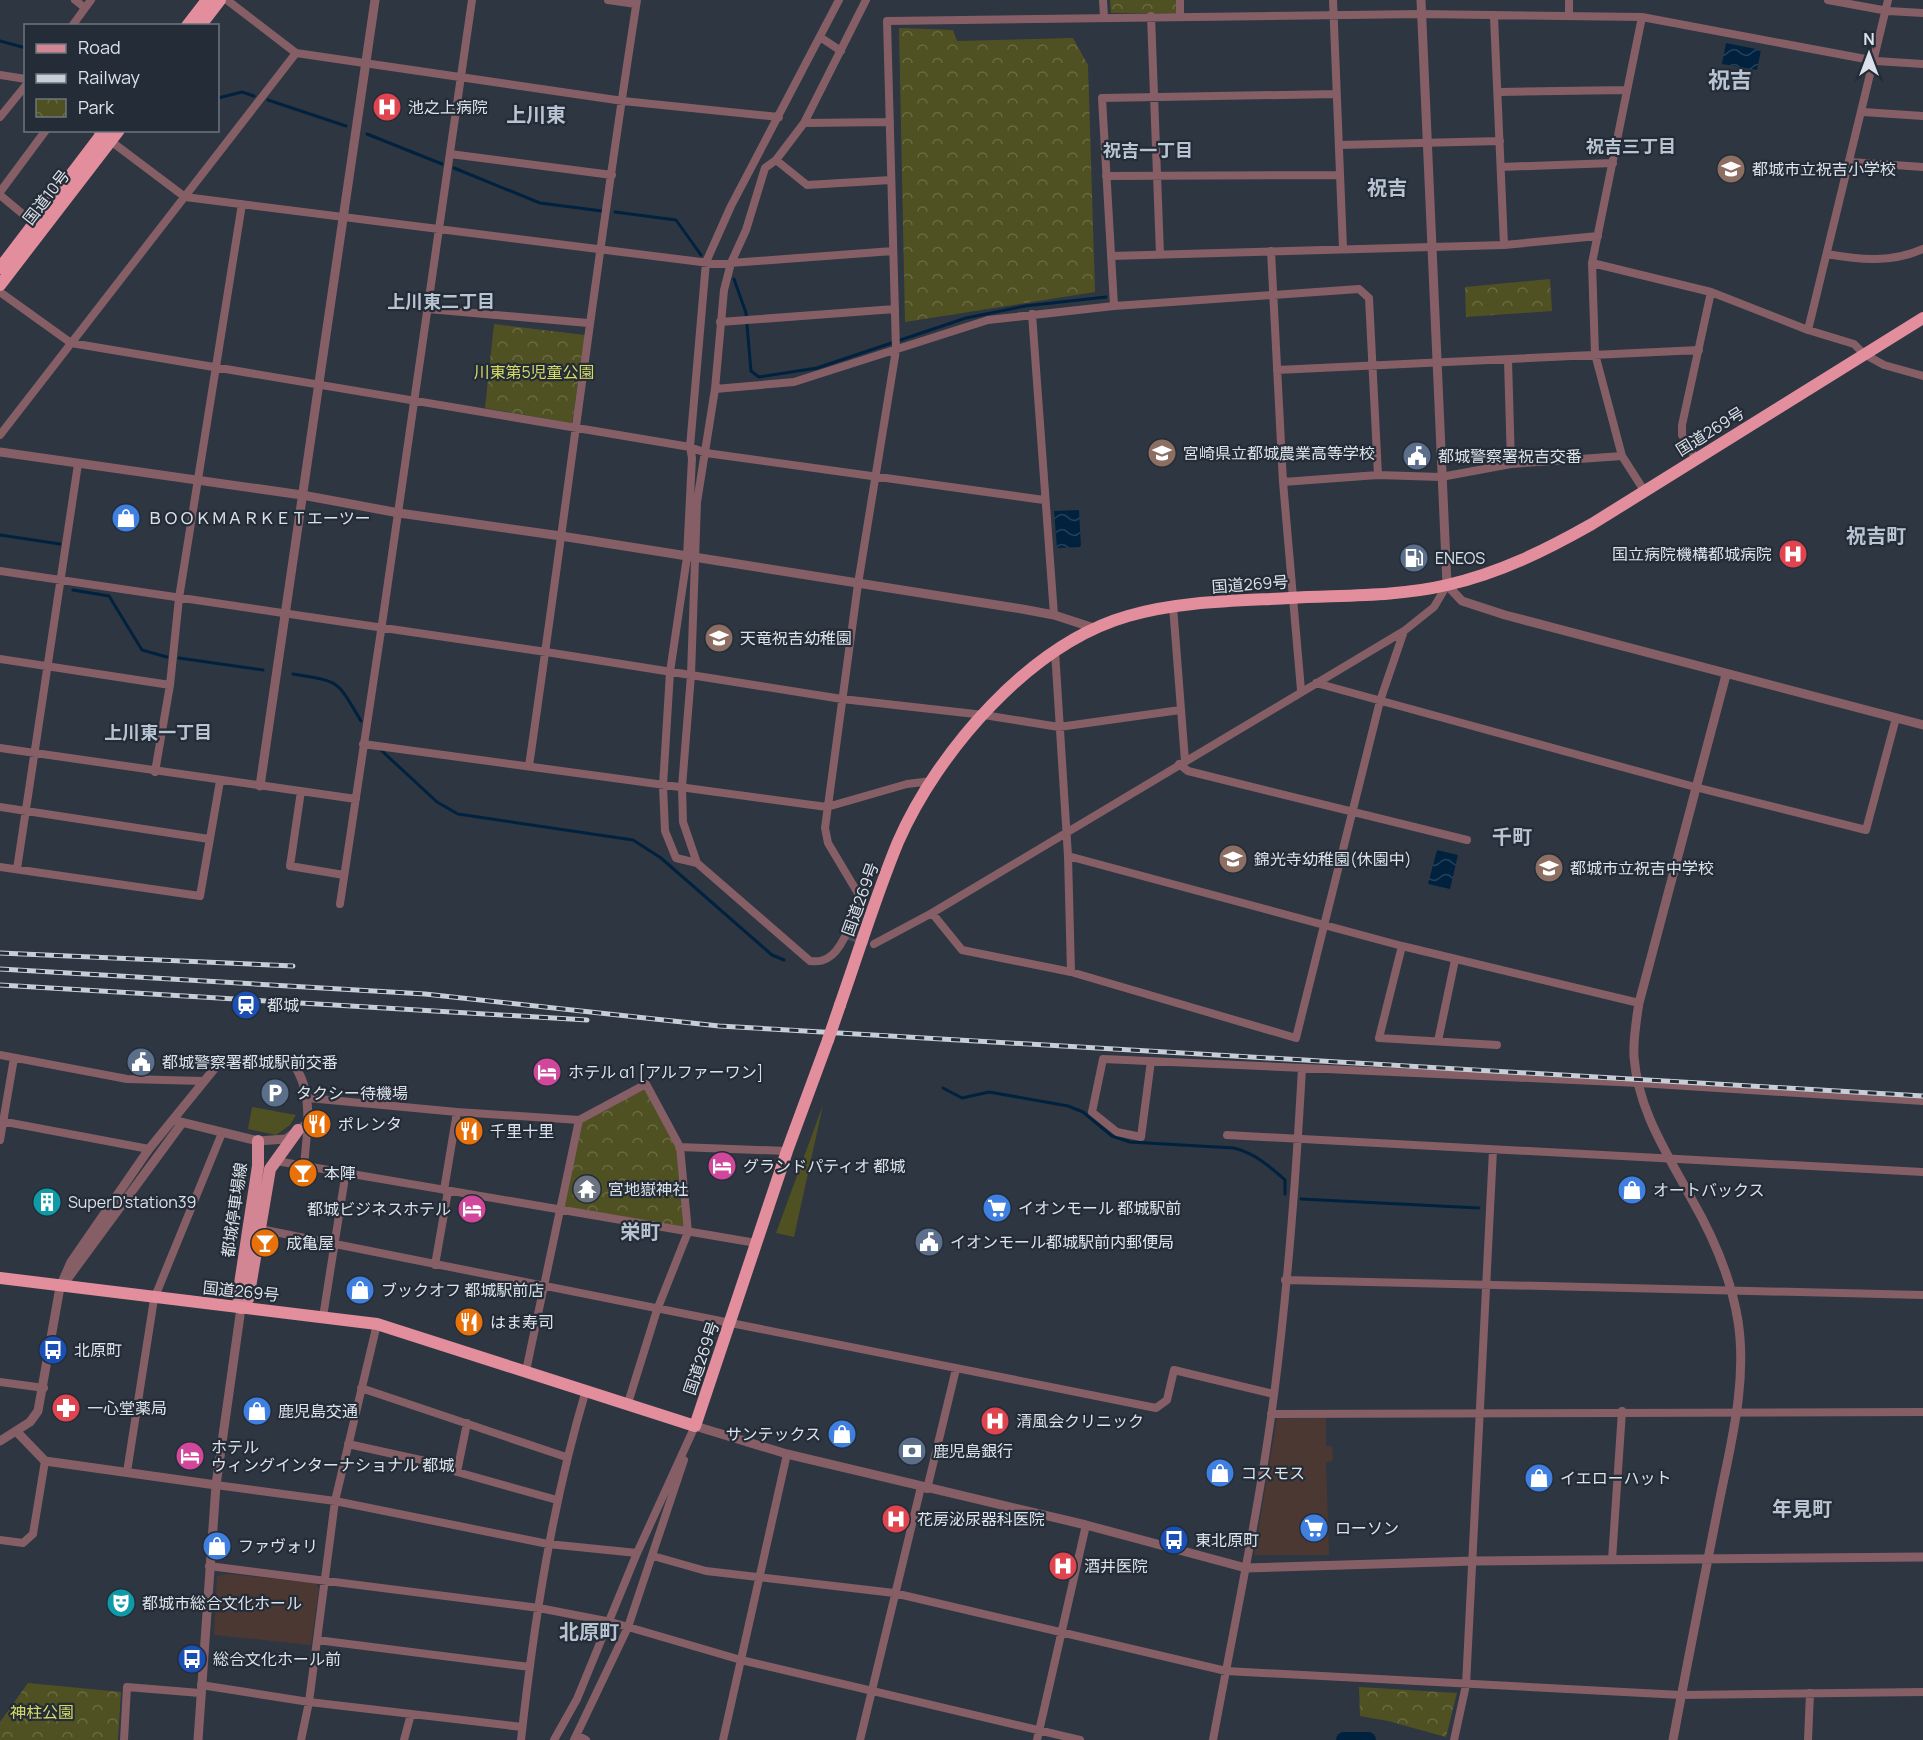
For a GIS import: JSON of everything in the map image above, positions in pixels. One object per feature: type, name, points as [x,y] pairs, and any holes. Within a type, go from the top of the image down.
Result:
[{"type":"highway","points":[[189,24],[207,0]]},
{"type":"highway","points":[[202,24],[220,0]]},
{"type":"highway","name":"国道10号","points":[[0,285],[103,134]]},
{"type":"highway","name":"国道10号","points":[[0,268],[39,226]]},
{"type":"highway","name":"国道269号","points":[[0,1278],[154,1299],[377,1324],[695,1426],[787,1151],[899,840],[932,781],[949,756],[984,715],[1055,649],[1094,628],[1127,616],[1173,606],[1407,591],[1447,585],[1502,569],[1545,551],[1644,492],[1923,318]]},
{"type":"main road","name":"都城停車場線","points":[[241,1308],[248,1299],[270,1169],[303,1127]]},
{"type":"main road","name":"都城停車場線","points":[[241,1308],[238,1297],[258,1166],[258,1141]]},
{"type":"street","points":[[75,0],[85,8]]},
{"type":"street","points":[[73,24],[92,0]]},
{"type":"street","points":[[227,0],[296,52],[623,101],[780,117]]},
{"type":"street","points":[[260,786],[375,0]]},
{"type":"street","points":[[340,904],[379,629],[399,513],[472,0]]},
{"type":"street","points":[[529,766],[576,429],[588,323],[602,249],[636,2],[608,0]]},
{"type":"street","points":[[839,0],[780,117],[731,206],[706,262],[690,447],[692,467],[691,675],[682,788],[683,822],[697,862],[810,961],[821,962],[834,954],[847,935],[859,904],[859,895],[828,843],[827,807],[858,584],[896,350],[887,21],[1421,14],[1494,17],[1642,17],[1876,61],[1923,64]]},
{"type":"street","points":[[697,862],[676,858],[671,849],[663,820],[663,786],[670,672],[691,558],[697,502],[715,389],[720,322],[731,262],[746,230],[765,168],[776,160],[804,123],[866,0]]},
{"type":"street","points":[[1103,0],[1104,17]]},
{"type":"street","points":[[1180,0],[1180,16]]},
{"type":"street","points":[[1333,0],[1343,248]]},
{"type":"street","points":[[874,944],[932,913],[1301,690],[1404,631],[1429,612],[1447,585],[1421,0]]},
{"type":"street","points":[[1569,0],[1569,16]]},
{"type":"street","points":[[1828,0],[1923,13]]},
{"type":"street","points":[[1808,330],[1876,61],[1888,10],[1888,0]]},
{"type":"street","points":[[1151,16],[1160,254]]},
{"type":"street","points":[[1494,17],[1504,245]]},
{"type":"street","points":[[1642,17],[1592,263],[1595,354],[1622,456],[1644,492]]},
{"type":"street","points":[[820,37],[841,51]]},
{"type":"street","points":[[0,435],[296,52]]},
{"type":"street","points":[[0,75],[24,79]]},
{"type":"street","points":[[0,117],[24,87]]},
{"type":"street","points":[[1498,92],[1627,90]]},
{"type":"street","points":[[1114,306],[1102,98],[1336,94]]},
{"type":"street","points":[[1863,112],[1923,116]]},
{"type":"street","points":[[804,123],[890,122]]},
{"type":"street","points":[[39,226],[0,194],[45,132]]},
{"type":"street","points":[[103,134],[185,197],[706,262],[893,251]]},
{"type":"street","points":[[1339,145],[1427,141],[1500,141]]},
{"type":"street","points":[[450,154],[612,176]]},
{"type":"street","points":[[776,160],[807,185],[891,180]]},
{"type":"street","points":[[1850,162],[1923,167]]},
{"type":"street","points":[[1501,166],[1612,163]]},
{"type":"street","points":[[1106,176],[1340,175]]},
{"type":"street","points":[[155,772],[170,685],[179,598],[200,481],[243,204]]},
{"type":"street","points":[[1111,256],[1504,245],[1598,236]]},
{"type":"street","points":[[1827,254],[1851,258],[1893,259],[1923,249]]},
{"type":"street","points":[[1270,251],[1283,482],[1301,690]]},
{"type":"street","points":[[1592,263],[1711,292],[1808,330],[1854,344],[1864,354],[1884,365],[1923,376]]},
{"type":"street","points":[[715,389],[794,382],[987,320],[1114,306],[1359,289],[1369,298],[1378,475]]},
{"type":"street","points":[[0,291],[71,343],[319,387],[690,447],[706,453],[1044,500]]},
{"type":"street","points":[[1696,459],[1682,435],[1711,292]]},
{"type":"street","points":[[428,309],[588,323]]},
{"type":"street","points":[[720,322],[895,309]]},
{"type":"street","points":[[1032,314],[1054,615]]},
{"type":"street","points":[[1277,370],[1699,350]]},
{"type":"street","points":[[1508,360],[1510,464]]},
{"type":"street","points":[[0,452],[302,495],[399,513],[561,536],[1054,615],[1094,628]]},
{"type":"street","points":[[1283,482],[1378,475],[1441,477],[1510,464],[1622,456]]},
{"type":"street","points":[[17,869],[78,464]]},
{"type":"street","points":[[0,571],[546,652],[842,699],[984,715],[1059,727],[1180,710]]},
{"type":"street","points":[[1447,585],[1462,601],[1726,675],[1923,725]]},
{"type":"street","points":[[1173,606],[1182,763],[1188,771],[1467,840]]},
{"type":"street","points":[[932,913],[962,950],[1071,972],[1296,1038],[1326,927],[1380,701],[1404,631]]},
{"type":"street","points":[[1055,649],[1068,856],[1071,972]]},
{"type":"street","points":[[0,659],[170,685]]},
{"type":"street","points":[[1673,1740],[1737,1412],[1740,1346],[1732,1291],[1706,1227],[1652,1125],[1640,1083],[1634,1047],[1639,1003],[1726,675]]},
{"type":"street","points":[[1316,682],[1695,787],[1866,830],[1896,718]]},
{"type":"street","points":[[363,744],[827,807],[907,784],[932,781]]},
{"type":"street","points":[[0,748],[356,799]]},
{"type":"street","points":[[0,867],[200,896],[220,781]]},
{"type":"street","points":[[301,791],[290,866],[344,875]]},
{"type":"street","points":[[0,807],[209,839]]},
{"type":"street","points":[[1068,856],[1326,927],[1639,1003]]},
{"type":"street","points":[[1402,946],[1379,1038],[1497,1045]]},
{"type":"street","points":[[1438,1041],[1455,960]]},
{"type":"street","points":[[0,1055],[127,1079],[203,1081]]},
{"type":"street","points":[[0,1140],[14,1058]]},
{"type":"street","points":[[1151,1061],[1141,1137],[1117,1132],[1092,1112],[1103,1059],[1151,1061],[1640,1083],[1923,1101]]},
{"type":"street","points":[[60,1287],[203,1081],[219,1063],[234,1060],[294,1064],[305,1081],[308,1098],[303,1127],[304,1166]]},
{"type":"street","points":[[1213,1740],[1246,1568],[1274,1394],[1299,1139],[1302,1068]]},
{"type":"street","points":[[308,1098],[457,1112],[579,1119],[646,1084],[679,1147],[688,1232],[657,1310],[628,1403]]},
{"type":"street","points":[[435,1265],[457,1112]]},
{"type":"street","points":[[526,1371],[579,1119]]},
{"type":"street","points":[[177,1121],[258,1141],[286,1139],[303,1127]]},
{"type":"street","points":[[0,1441],[17,1432],[38,1411],[44,1388],[60,1287],[71,1262],[149,1149],[177,1121]]},
{"type":"street","points":[[2,1122],[149,1149]]},
{"type":"street","points":[[127,1472],[154,1299],[222,1133]]},
{"type":"street","points":[[1227,1135],[1923,1172]]},
{"type":"street","points":[[679,1147],[787,1151]]},
{"type":"street","points":[[1454,1740],[1466,1685],[1493,1150]]},
{"type":"street","points":[[276,1161],[346,1171],[756,1243]]},
{"type":"street","points":[[323,1317],[346,1171]]},
{"type":"street","points":[[260,1229],[1156,1408],[1167,1400],[1174,1370],[1274,1394]]},
{"type":"street","points":[[1285,1280],[1923,1295]]},
{"type":"street","points":[[198,1740],[216,1485],[241,1308]]},
{"type":"street","points":[[301,1740],[309,1702],[335,1501],[377,1324]]},
{"type":"street","points":[[860,1740],[894,1593],[956,1369]]},
{"type":"street","points":[[0,1382],[44,1388]]},
{"type":"street","points":[[361,1388],[566,1457]]},
{"type":"street","points":[[521,1740],[548,1544],[566,1457],[586,1390]]},
{"type":"street","points":[[1271,1414],[1481,1411],[1923,1412]]},
{"type":"street","points":[[1612,1560],[1622,1412]]},
{"type":"street","points":[[467,1423],[457,1472],[557,1500]]},
{"type":"street","points":[[695,1426],[787,1454],[1086,1526],[1246,1568],[1474,1562],[1923,1557]]},
{"type":"street","points":[[554,1740],[577,1699],[611,1622],[637,1553],[695,1426]]},
{"type":"street","points":[[586,1740],[575,1738],[628,1627],[695,1426]]},
{"type":"street","points":[[17,1432],[45,1461],[335,1501],[548,1544],[637,1553]]},
{"type":"street","points":[[348,1444],[458,1468]]},
{"type":"street","points":[[723,1740],[787,1454]]},
{"type":"street","points":[[0,1540],[23,1543],[33,1534],[45,1461]]},
{"type":"street","points":[[1037,1740],[1086,1526]]},
{"type":"street","points":[[653,1556],[706,1571],[894,1593],[1226,1671],[1681,1695],[1923,1692]]},
{"type":"street","points":[[209,1566],[538,1608],[611,1622],[741,1660],[1080,1740]]},
{"type":"street","points":[[317,1640],[530,1668]]},
{"type":"street","points":[[124,1740],[127,1687],[200,1689],[522,1727]]},
{"type":"street","points":[[1808,1740],[1810,1693]]},
{"type":"street","points":[[404,1740],[411,1714]]},
{"type":"shaded area","points":[[1277,1418],[1326,1418],[1326,1446],[1332,1446],[1333,1461],[1326,1462],[1329,1555],[1254,1555]]},
{"type":"shaded area","points":[[228,1574],[316,1583],[319,1589],[311,1645],[214,1635],[217,1576]]},
{"type":"green space","points":[[1110,0],[1176,0],[1176,13],[1111,13]]},
{"type":"green space","points":[[899,28],[953,30],[957,41],[1073,38],[1088,65],[1095,292],[905,322]]},
{"type":"green space","points":[[1550,279],[1552,311],[1466,317],[1465,287]]},
{"type":"green space","name":"川東第5児童公園","points":[[494,324],[585,335],[572,423],[485,408]]},
{"type":"green space","points":[[646,1084],[680,1147],[688,1232],[560,1209],[579,1120]]},
{"type":"green space","points":[[823,1105],[794,1237],[776,1233]]},
{"type":"green space","points":[[252,1107],[296,1115],[290,1125],[276,1135],[248,1129]]},
{"type":"green space","name":"神柱公園","points":[[28,1683],[121,1692],[118,1740],[0,1740],[0,1722]]},
{"type":"green space","points":[[1359,1687],[1457,1693],[1446,1737],[1360,1716]]},
{"type":"water","points":[[1726,43],[1761,50],[1757,70],[1722,64]]},
{"type":"water","points":[[1079,510],[1081,547],[1057,548],[1054,511]]},
{"type":"water","points":[[1437,850],[1458,855],[1450,889],[1428,884]]},
{"type":"waterway","points":[[0,41],[24,47]]},
{"type":"waterway","points":[[219,98],[242,92],[254,96]]},
{"type":"waterway","points":[[268,100],[346,126]]},
{"type":"waterway","points":[[367,134],[442,164]]},
{"type":"waterway","points":[[454,168],[540,203],[602,211]]},
{"type":"waterway","points":[[615,212],[676,220],[701,255]]},
{"type":"waterway","points":[[734,279],[746,313],[751,371],[759,377],[817,368],[966,318],[1025,306],[1106,297]]},
{"type":"waterway","points":[[0,535],[60,544]]},
{"type":"waterway","points":[[73,590],[109,596],[142,650],[167,657]]},
{"type":"waterway","points":[[179,658],[263,670]]},
{"type":"waterway","points":[[293,674],[329,681],[336,685],[347,697],[361,721]]},
{"type":"waterway","points":[[382,751],[437,802],[458,814],[633,840],[661,858],[772,955],[784,960]]},
{"type":"waterway","points":[[943,1088],[962,1098],[989,1092],[1068,1106],[1083,1112],[1112,1136],[1130,1142],[1242,1150],[1267,1165],[1285,1180],[1285,1194]]},
{"type":"waterway","points":[[1301,1199],[1479,1208]]},
{"type":"waterway","points":[[1344,1740],[1368,1740]]},
{"type":"tunnel","points":[[849,936],[874,944]]},
{"type":"railway","points":[[0,953],[293,966]]},
{"type":"railway","points":[[0,969],[425,994],[719,1026],[1923,1096]]},
{"type":"railway","points":[[0,985],[587,1020]]},
{"type":"place","name":"池之上病院","points":[[387,107]]},
{"type":"place","name":"都城市立祝吉小学校","points":[[1731,169]]},
{"type":"place","name":"宮崎県立都城農業高等学校","points":[[1162,453]]},
{"type":"place","name":"都城警察署祝吉交番","points":[[1417,456]]},
{"type":"place","name":"ＢＯＯＫＭＡＲＫＥＴエーツー","points":[[126,518]]},
{"type":"place","name":"国立病院機構都城病院","points":[[1793,554]]},
{"type":"place","name":"ENEOS","points":[[1414,558]]},
{"type":"place","name":"天竜祝吉幼稚園","points":[[719,638]]},
{"type":"place","name":"錦光寺幼稚園(休園中)","points":[[1233,859]]},
{"type":"place","name":"都城市立祝吉中学校","points":[[1549,868]]},
{"type":"place","name":"都城","points":[[246,1005]]},
{"type":"place","name":"都城警察署都城駅前交番","points":[[141,1062]]},
{"type":"place","name":"ホテル α1 [アルファーワン]","points":[[547,1072]]},
{"type":"place","name":"タクシー待機場","points":[[275,1093]]},
{"type":"place","name":"ポレンタ","points":[[317,1124]]},
{"type":"place","name":"千里十里","points":[[469,1131]]},
{"type":"place","name":"グランドパティオ 都城","points":[[722,1166]]},
{"type":"place","name":"本陣","points":[[303,1173]]},
{"type":"place","name":"宮地嶽神社","points":[[587,1189]]},
{"type":"place","name":"オートバックス","points":[[1632,1190]]},
{"type":"place","name":"SuperD'station39","points":[[47,1202]]},
{"type":"place","name":"イオンモール 都城駅前","points":[[997,1208]]},
{"type":"place","name":"都城ビジネスホテル","points":[[472,1209]]},
{"type":"place","name":"イオンモール都城駅前内郵便局","points":[[929,1242]]},
{"type":"place","name":"成亀屋","points":[[265,1243]]},
{"type":"place","name":"ブックオフ 都城駅前店","points":[[360,1290]]},
{"type":"place","name":"はま寿司","points":[[469,1322]]},
{"type":"place","name":"北原町","points":[[53,1350]]},
{"type":"place","name":"一心堂薬局","points":[[66,1408]]},
{"type":"place","name":"鹿児島交通","points":[[257,1411]]},
{"type":"place","name":"清風会クリニック","points":[[995,1421]]},
{"type":"place","name":"サンテックス","points":[[842,1434]]},
{"type":"place","name":"鹿児島銀行","points":[[912,1451]]},
{"type":"place","name":"ホテル ウィングインターナショナル 都城","points":[[190,1456]]},
{"type":"place","name":"コスモス","points":[[1220,1473]]},
{"type":"place","name":"イエローハット","points":[[1539,1478]]},
{"type":"place","name":"花房泌尿器科医院","points":[[896,1519]]},
{"type":"place","name":"ローソン","points":[[1314,1528]]},
{"type":"place","name":"東北原町","points":[[1174,1540]]},
{"type":"place","name":"ファヴォリ","points":[[217,1546]]},
{"type":"place","name":"酒井医院","points":[[1063,1566]]},
{"type":"place","name":"都城市総合文化ホール","points":[[121,1603]]},
{"type":"place","name":"総合文化ホール前","points":[[192,1659]]},
{"type":"district","name":"祝吉","points":[[1730,80]]},
{"type":"district","name":"上川東","points":[[536,114]]},
{"type":"district","name":"祝吉三丁目","points":[[1631,146]]},
{"type":"district","name":"祝吉一丁目","points":[[1148,150]]},
{"type":"district","name":"祝吉","points":[[1387,187]]},
{"type":"district","name":"上川東二丁目","points":[[441,301]]},
{"type":"district","name":"祝吉町","points":[[1876,535]]},
{"type":"district","name":"上川東一丁目","points":[[158,732]]},
{"type":"district","name":"千町","points":[[1512,836]]},
{"type":"district","name":"栄町","points":[[640,1231]]},
{"type":"district","name":"年見町","points":[[1802,1508]]},
{"type":"district","name":"北原町","points":[[589,1631]]}]
